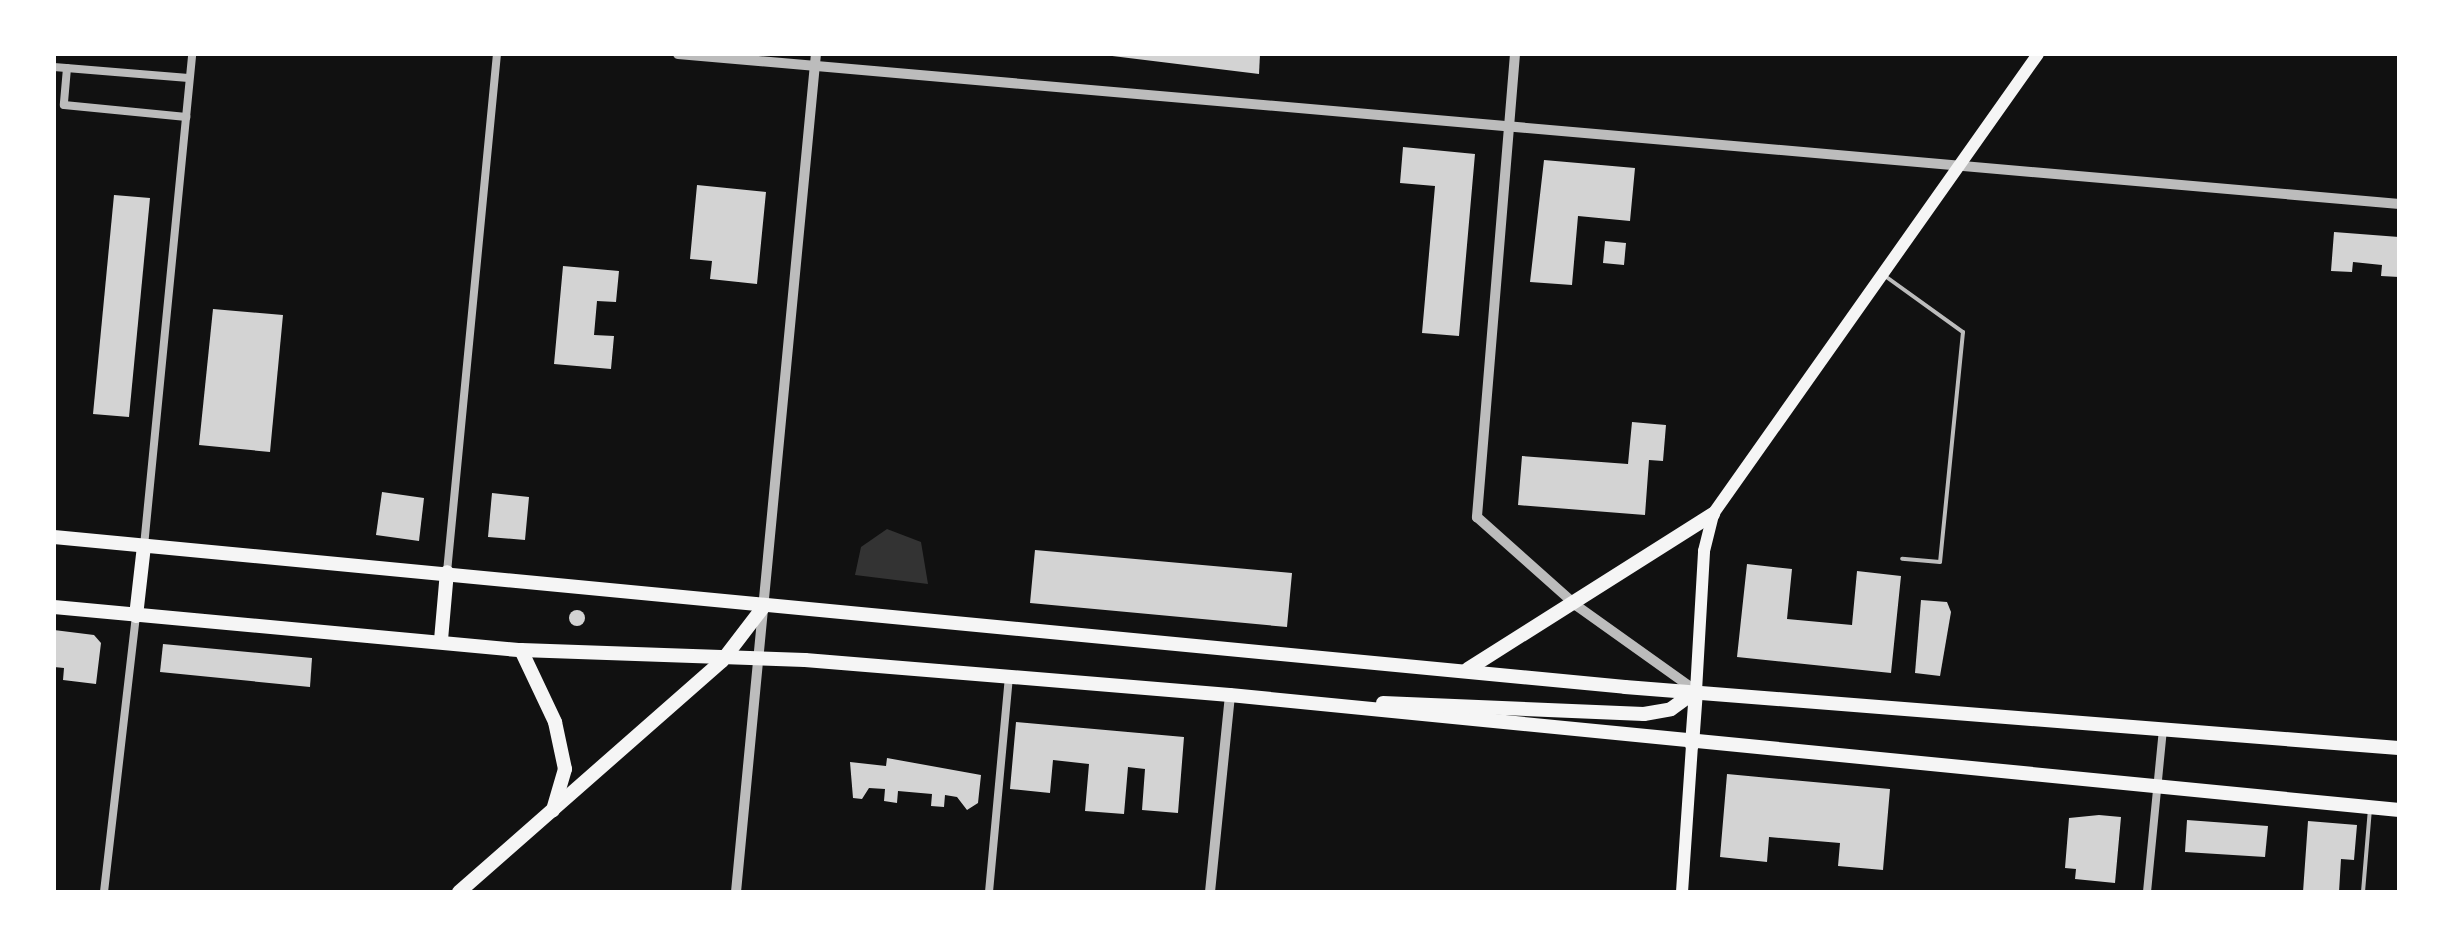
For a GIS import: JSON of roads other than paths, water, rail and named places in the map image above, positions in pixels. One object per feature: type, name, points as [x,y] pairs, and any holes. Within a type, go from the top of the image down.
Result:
[{"type":"main road","points":[[1468,669],[1577,606],[1713,514],[1963,165],[2038,54]]},
{"type":"main road","points":[[1682,892],[1704,551],[1713,514]]},
{"type":"main road","points":[[54,537],[1696,691],[2399,747]]},
{"type":"main road","points":[[136,616],[144,546]]},
{"type":"main road","points":[[441,640],[447,572]]},
{"type":"main road","points":[[459,892],[722,661],[764,606]]},
{"type":"main road","points":[[54,607],[441,640],[521,650],[722,661],[759,659],[1230,695],[1692,745],[2399,810]]},
{"type":"main road","points":[[521,650],[555,722],[565,769],[553,810]]},
{"type":"main road","points":[[1336,705],[1444,700],[1644,714],[1671,709],[1696,691]]},
{"type":"street","points":[[144,546],[192,54]]},
{"type":"street","points":[[447,572],[497,54]]},
{"type":"street","points":[[678,54],[815,59],[1509,126],[2399,204]]},
{"type":"street","points":[[1515,54],[1477,517],[1577,606],[1696,691]]},
{"type":"street","points":[[736,892],[815,59]]},
{"type":"street","points":[[54,67],[189,78]]},
{"type":"street","points":[[67,68],[64,105],[186,117]]},
{"type":"street","points":[[104,892],[136,616]]},
{"type":"street","points":[[989,892],[1009,678]]},
{"type":"street","points":[[1210,892],[1230,695]]},
{"type":"street","points":[[2147,892],[2163,729]]},
{"type":"lane","points":[[1883,275],[1963,332],[1940,562],[1902,559]]},
{"type":"lane","points":[[2363,892],[2370,807]]}]
